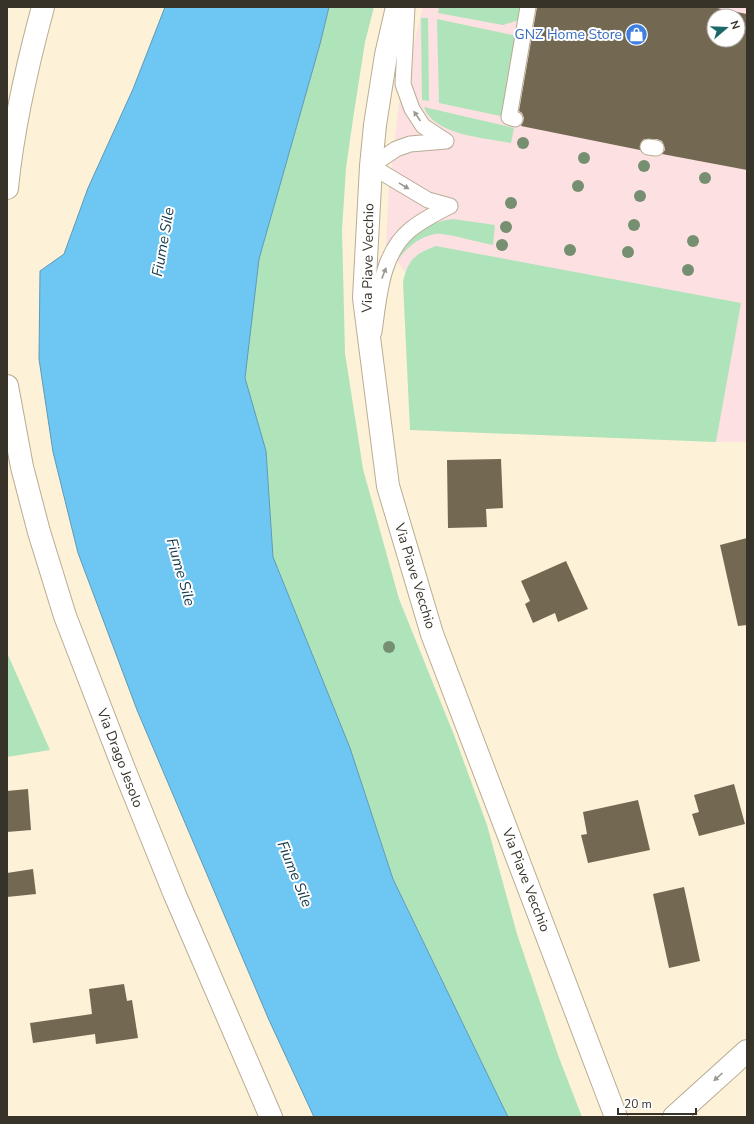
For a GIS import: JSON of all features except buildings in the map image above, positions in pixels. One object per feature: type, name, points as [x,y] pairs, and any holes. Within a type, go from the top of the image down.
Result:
[{"type":"street","points":[[7,188],[10,153],[27,66],[42,7]]},
{"type":"street","name":"Via Piave Vecchio","points":[[397,7],[386,55],[375,125],[371,166],[364,298],[388,486],[432,634],[613,1109]]},
{"type":"street","name":"Via Drago Jesolo","points":[[7,386],[22,467],[39,532],[65,616],[124,769],[175,895],[271,1117]]},
{"type":"street","points":[[674,1117],[747,1051]]},
{"type":"street","points":[[613,1109],[630,1117]]},
{"type":"lane","points":[[371,352],[382,278],[399,242],[409,231],[423,221],[450,206],[423,197],[371,166],[396,149],[410,144],[446,141],[423,126],[412,109],[403,84],[407,7]]},
{"type":"lane","points":[[515,119],[509,117],[528,7]]},
{"type":"shaded area","points":[[423,7],[747,7],[747,442],[716,442],[740,303],[410,262],[405,272],[386,245],[389,188],[399,103]]},
{"type":"green space","points":[[329,7],[374,7],[365,42],[353,119],[346,168],[342,230],[345,353],[363,469],[399,599],[454,735],[487,825],[517,934],[558,1055],[582,1117],[508,1117],[393,878],[350,748],[273,557],[266,451],[245,378],[259,259],[320,44]]},
{"type":"green space","points":[[439,7],[525,7],[522,19],[503,25],[438,13]]},
{"type":"green space","points":[[421,18],[428,18],[429,101],[422,100]]},
{"type":"green space","points":[[437,19],[517,36],[505,117],[439,103]]},
{"type":"green space","points":[[424,107],[514,128],[511,143],[475,137],[449,129],[438,124],[429,116]]},
{"type":"green space","points":[[453,219],[495,225],[493,245],[454,236],[435,234],[429,235],[414,243],[398,260],[407,244],[420,232],[435,223]]},
{"type":"green space","points":[[436,246],[741,303],[716,442],[410,430],[403,282],[407,268],[414,258]]},
{"type":"green space","points":[[8,655],[50,750],[7,757]]},
{"type":"water","name":"Fiume Sile","points":[[165,7],[329,7],[320,44],[259,259],[245,378],[266,451],[273,557],[350,748],[393,879],[508,1117],[314,1117],[269,1020],[137,710],[78,553],[53,452],[39,359],[40,271],[64,254],[88,188],[133,89]]},
{"type":"place","name":"GNZ Home Store","points":[[637,34]]}]
